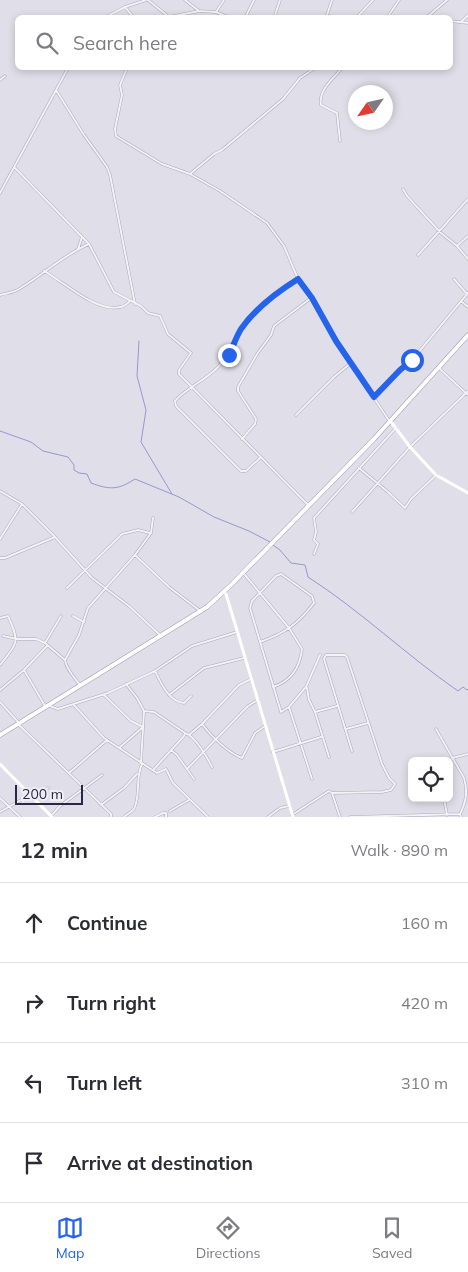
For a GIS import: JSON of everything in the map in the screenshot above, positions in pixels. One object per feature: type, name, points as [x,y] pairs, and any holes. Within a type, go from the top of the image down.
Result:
[{"type":"main road","points":[[0,737],[80,685],[88,682],[201,612],[231,585],[391,422],[468,336]]},
{"type":"main road","points":[[47,706],[208,610],[245,575],[391,422],[447,359]]},
{"type":"street","points":[[110,15],[125,7],[147,0],[166,15]]},
{"type":"street","points":[[185,0],[199,11]]},
{"type":"street","points":[[216,12],[224,0]]},
{"type":"street","points":[[246,15],[254,0]]},
{"type":"street","points":[[275,15],[280,0]]},
{"type":"street","points":[[327,15],[332,0]]},
{"type":"street","points":[[359,15],[373,0]]},
{"type":"street","points":[[390,15],[399,0]]},
{"type":"street","points":[[430,15],[447,0]]},
{"type":"street","points":[[125,7],[132,15]]},
{"type":"street","points":[[179,15],[199,11],[216,12],[223,15]]},
{"type":"street","points":[[462,22],[468,15]]},
{"type":"street","points":[[453,21],[468,24]]},
{"type":"street","points":[[0,193],[67,70]]},
{"type":"street","points":[[126,70],[120,85],[122,95],[115,129],[116,136],[162,164],[190,174],[220,190],[267,223],[284,246],[298,279],[312,298],[326,325],[391,422],[436,476],[468,493]]},
{"type":"street","points":[[190,174],[283,99],[300,78],[312,70]]},
{"type":"street","points":[[340,70],[325,87],[320,101],[321,105],[338,113],[340,141]]},
{"type":"street","points":[[0,80],[5,76]]},
{"type":"street","points":[[56,90],[84,135],[107,167],[110,175],[135,304]]},
{"type":"street","points":[[14,167],[89,244],[112,289],[141,306],[148,313],[160,316],[168,334],[191,352],[191,355],[178,372],[309,506]]},
{"type":"street","points":[[403,189],[407,196],[438,230],[468,258]]},
{"type":"street","points":[[418,255],[438,230],[468,199]]},
{"type":"street","points":[[457,246],[468,236]]},
{"type":"street","points":[[78,249],[82,237]]},
{"type":"street","points":[[0,295],[17,290],[78,249],[89,244]]},
{"type":"street","points":[[44,271],[82,296],[98,303],[118,308],[123,307],[130,301]]},
{"type":"street","points":[[261,457],[246,471],[241,471],[176,406],[175,400],[215,370],[229,355],[240,331],[251,316],[282,289],[298,279]]},
{"type":"street","points":[[374,397],[412,360],[468,294],[454,279]]},
{"type":"street","points":[[242,439],[254,424],[256,418],[238,391],[238,387],[257,354],[271,335],[274,326],[312,298]]},
{"type":"street","points":[[462,301],[468,308]]},
{"type":"street","points":[[296,415],[334,376],[351,363]]},
{"type":"street","points":[[352,512],[410,447],[467,393],[440,368]]},
{"type":"street","points":[[314,554],[318,544],[314,540],[316,532],[314,518],[396,428]]},
{"type":"street","points":[[359,468],[405,508],[436,476]]},
{"type":"street","points":[[0,491],[22,504],[92,578],[107,588],[161,636]]},
{"type":"street","points":[[0,495],[5,493]]},
{"type":"street","points":[[0,539],[22,504]]},
{"type":"street","points":[[65,660],[79,636],[88,608],[135,555],[150,533],[152,518]]},
{"type":"street","points":[[68,588],[122,534],[138,530],[150,533]]},
{"type":"street","points":[[0,558],[5,558],[55,537]]},
{"type":"street","points":[[135,555],[169,587],[201,612]]},
{"type":"street","points":[[260,642],[280,635],[313,605],[315,600],[279,574],[260,592],[250,606],[260,642],[281,712],[289,707],[306,687],[320,655]]},
{"type":"street","points":[[245,575],[302,646],[302,651],[290,678],[274,687]]},
{"type":"street","points":[[226,594],[292,816],[328,792],[382,792],[391,790],[395,784],[389,778],[382,764],[347,657],[345,655],[326,655],[324,659],[352,750]]},
{"type":"street","points":[[0,618],[8,616],[16,634],[14,646],[0,665]]},
{"type":"street","points":[[0,690],[24,670],[46,644],[61,616]]},
{"type":"street","points":[[73,616],[84,622]]},
{"type":"street","points":[[24,670],[47,706],[58,709],[104,694],[155,671],[192,646],[237,632]]},
{"type":"street","points":[[3,636],[16,639],[36,639],[46,644],[65,660],[65,664],[80,685]]},
{"type":"street","points":[[169,694],[204,668],[244,658]]},
{"type":"street","points":[[155,671],[169,694],[182,703],[192,696]]},
{"type":"street","points":[[189,734],[202,724],[239,685],[251,679]]},
{"type":"street","points":[[124,817],[134,809],[138,792],[144,711],[126,684]]},
{"type":"street","points":[[306,687],[308,688],[309,700],[315,712],[329,757]]},
{"type":"street","points":[[104,694],[131,721],[143,728]]},
{"type":"street","points":[[187,769],[248,706],[258,700]]},
{"type":"street","points":[[0,702],[19,724],[111,817]]},
{"type":"street","points":[[74,704],[107,740],[157,773],[166,769],[174,783],[208,817]]},
{"type":"street","points":[[315,712],[337,706]]},
{"type":"street","points":[[289,707],[312,779]]},
{"type":"street","points":[[144,711],[154,712],[189,734],[212,767]]},
{"type":"street","points":[[345,729],[368,723]]},
{"type":"street","points":[[202,724],[216,739],[242,758],[255,734],[265,726]]},
{"type":"street","points":[[119,748],[143,728]]},
{"type":"street","points":[[436,729],[451,757]]},
{"type":"street","points":[[153,769],[185,733]]},
{"type":"street","points":[[273,752],[322,737]]},
{"type":"street","points":[[69,773],[107,740]]},
{"type":"street","points":[[171,750],[194,779]]},
{"type":"street","points":[[453,758],[468,754]]},
{"type":"street","points":[[350,817],[460,816],[467,799],[467,791],[464,778],[453,760]]},
{"type":"street","points":[[0,764],[52,817],[60,806],[85,790],[102,776]]},
{"type":"street","points":[[101,805],[124,788],[138,774]]},
{"type":"street","points":[[464,778],[468,776]]},
{"type":"street","points":[[0,812],[48,788]]},
{"type":"street","points":[[332,793],[340,817]]},
{"type":"street","points":[[0,798],[20,817]]},
{"type":"street","points":[[170,811],[189,800]]},
{"type":"street","points":[[445,802],[448,815]]},
{"type":"street","points":[[268,817],[280,808],[289,806]]},
{"type":"street","points":[[128,813],[131,817]]},
{"type":"street","points":[[155,817],[163,813],[166,813],[166,817]]},
{"type":"waterway","points":[[139,341],[137,376],[146,410],[141,442],[172,494]]},
{"type":"waterway","points":[[0,431],[31,442],[43,451],[68,457],[74,465],[74,470],[87,474],[91,483],[114,488],[135,479],[179,497],[214,517],[270,542]]},
{"type":"waterway","points":[[273,545],[291,563],[305,565],[308,577],[328,590],[439,677],[458,691],[463,687],[468,689]]},
{"type":"route","points":[[229,355],[240,331],[251,316],[282,289],[298,279],[312,298],[336,341],[374,397],[412,360]]}]
